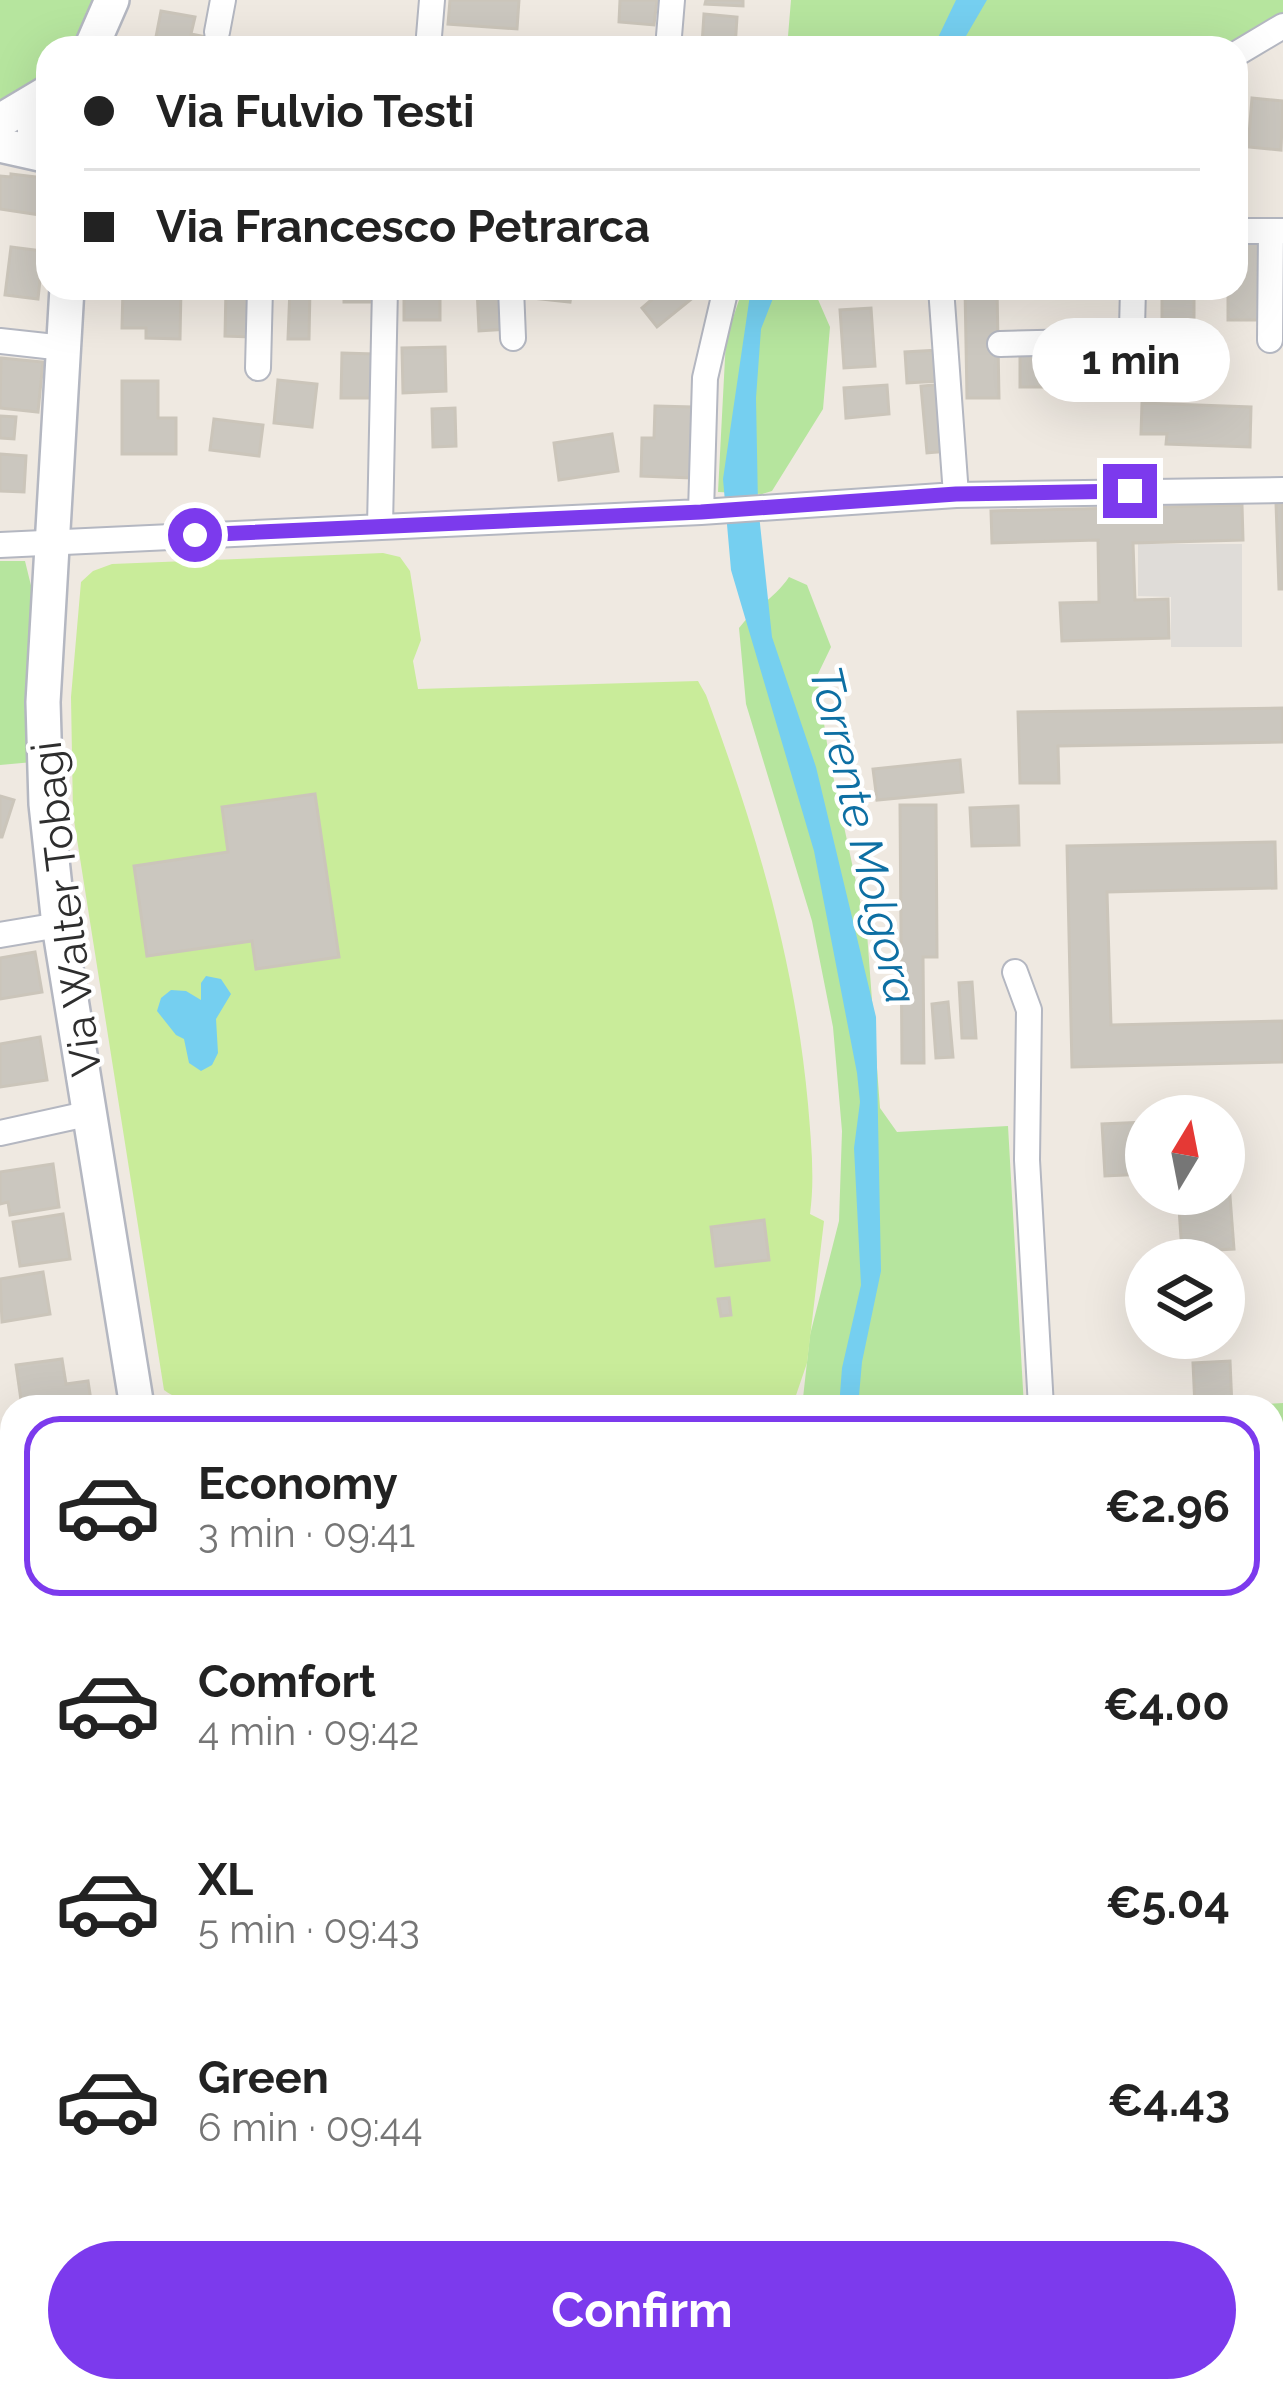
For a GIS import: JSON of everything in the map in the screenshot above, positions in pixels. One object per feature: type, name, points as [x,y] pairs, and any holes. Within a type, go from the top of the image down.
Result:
[{"type":"street","points":[[96,36],[112,0]]},
{"type":"street","points":[[111,36],[112,0]]},
{"type":"street","points":[[217,32],[223,0]]},
{"type":"street","points":[[429,36],[432,0]]},
{"type":"street","points":[[669,36],[672,0]]},
{"type":"street","points":[[1248,47],[1283,26]]},
{"type":"street","points":[[0,121],[36,99]]},
{"type":"street","points":[[0,145],[36,154]]},
{"type":"street","points":[[1270,340],[1277,231]]},
{"type":"street","name":"Via Walter Tobagi","points":[[66,300],[43,701],[44,758],[59,925],[137,1395]]},
{"type":"street","points":[[258,368],[260,300]]},
{"type":"street","points":[[380,526],[385,300]]},
{"type":"street","points":[[511,300],[512,338]]},
{"type":"street","points":[[708,512],[705,378],[723,300]]},
{"type":"street","points":[[942,300],[956,494]]},
{"type":"street","points":[[1000,344],[1123,341],[1132,329],[1133,300]]},
{"type":"street","points":[[0,341],[64,349]]},
{"type":"street","points":[[0,545],[708,512],[956,494],[1283,490]]},
{"type":"street","points":[[0,934],[59,925]]},
{"type":"street","points":[[1016,972],[1029,1010],[1027,1160],[1040,1395]]},
{"type":"street","points":[[0,1133],[91,1113]]},
{"type":"green space","points":[[0,0],[95,0],[79,36],[36,36],[36,81],[0,105]]},
{"type":"green space","points":[[791,0],[1283,0],[1283,13],[1245,36],[788,36]]},
{"type":"green space","points":[[739,300],[818,300],[830,327],[823,409],[772,491],[762,494],[718,492],[726,339]]},
{"type":"green space","points":[[383,553],[400,557],[410,571],[421,640],[413,661],[418,689],[698,681],[757,846],[783,947],[802,1051],[812,1173],[810,1214],[824,1221],[807,1363],[796,1395],[171,1395],[164,1390],[73,814],[71,697],[81,582],[112,564]]},
{"type":"green space","points":[[0,561],[25,561],[35,602],[33,762],[0,765]]},
{"type":"green space","points":[[789,577],[807,585],[831,647],[817,676],[829,757],[867,933],[880,1108],[897,1132],[1008,1126],[1023,1395],[803,1395],[810,1335],[839,1221],[842,1131],[833,1027],[812,921],[746,704],[739,628]]},
{"type":"shaded area","points":[[1138,544],[1242,544],[1242,647],[1171,647],[1171,597],[1138,596]]},
{"type":"water","points":[[956,0],[987,0],[966,36],[939,36]]},
{"type":"water","name":"Torrente Molgora","points":[[749,300],[772,300],[761,329],[756,398],[758,505],[772,637],[816,767],[876,1017],[881,1271],[859,1395],[840,1395],[861,1285],[854,1148],[860,1102],[857,1073],[814,851],[731,570],[723,479]]},
{"type":"water","points":[[206,976],[221,979],[231,994],[216,1019],[218,1053],[212,1065],[201,1071],[189,1063],[184,1039],[157,1011],[161,998],[171,990],[186,991],[201,1000]]},
{"type":"building","points":[[450,0],[519,0],[517,29],[448,24]]},
{"type":"building","points":[[620,0],[657,0],[654,25],[619,22]]},
{"type":"building","points":[[706,0],[743,0],[743,6],[705,4]]},
{"type":"building","points":[[161,11],[195,17],[191,34],[201,36],[156,36]]},
{"type":"building","points":[[704,14],[737,17],[736,36],[703,36]]},
{"type":"building","points":[[1252,98],[1283,101],[1281,150],[1248,147]]},
{"type":"building","points":[[0,176],[36,177],[36,214],[0,209]]},
{"type":"building","points":[[1248,236],[1266,237],[1265,320],[1228,320],[1228,300],[1248,300]]},
{"type":"building","points":[[11,247],[36,250],[36,299],[5,295]]},
{"type":"building","points":[[123,300],[181,300],[180,339],[146,338],[146,328],[122,328]]},
{"type":"building","points":[[226,300],[252,300],[251,337],[225,336]]},
{"type":"building","points":[[290,300],[310,300],[309,339],[288,339]]},
{"type":"building","points":[[404,300],[440,300],[440,320],[404,320]]},
{"type":"building","points":[[478,300],[508,300],[509,329],[479,331]]},
{"type":"building","points":[[651,300],[690,300],[657,327],[642,308]]},
{"type":"building","points":[[965,300],[997,300],[999,398],[967,398]]},
{"type":"building","points":[[1162,300],[1194,300],[1194,319],[1162,319]]},
{"type":"building","points":[[871,308],[875,366],[844,368],[840,310]]},
{"type":"building","points":[[445,347],[446,391],[403,393],[402,348]]},
{"type":"building","points":[[1020,348],[1087,348],[1087,387],[1020,387]]},
{"type":"building","points":[[1106,348],[1136,348],[1136,384],[1106,384]]},
{"type":"building","points":[[938,350],[940,381],[907,383],[905,352]]},
{"type":"building","points":[[342,353],[374,354],[373,398],[341,398]]},
{"type":"building","points":[[1,358],[43,362],[38,412],[0,408]]},
{"type":"building","points":[[278,380],[317,384],[312,427],[274,423]]},
{"type":"building","points":[[122,381],[158,381],[158,418],[176,418],[176,454],[122,454]]},
{"type":"building","points":[[945,384],[951,451],[927,453],[921,386]]},
{"type":"building","points":[[887,385],[889,414],[846,418],[844,388]]},
{"type":"building","points":[[1142,403],[1251,407],[1250,447],[1166,444],[1167,434],[1141,434]]},
{"type":"building","points":[[655,406],[693,407],[691,478],[641,476],[642,438],[654,438]]},
{"type":"building","points":[[455,408],[456,446],[433,447],[432,409]]},
{"type":"building","points":[[0,416],[16,417],[14,439],[0,438]]},
{"type":"building","points":[[214,419],[263,425],[259,456],[210,450]]},
{"type":"building","points":[[612,434],[618,471],[559,480],[554,443]]},
{"type":"building","points":[[0,454],[26,456],[24,492],[0,491]]},
{"type":"building","points":[[1276,503],[1283,503],[1283,589],[1279,589]]},
{"type":"building","points":[[1242,505],[1243,540],[1133,543],[1135,600],[1168,599],[1169,638],[1062,641],[1060,603],[1099,602],[1098,540],[992,543],[991,511]]},
{"type":"building","points":[[1283,708],[1283,742],[1058,746],[1059,783],[1020,783],[1018,712]]},
{"type":"building","points":[[960,760],[963,792],[877,800],[873,769]]},
{"type":"building","points":[[315,794],[339,957],[256,969],[252,941],[147,956],[134,866],[228,852],[222,807]]},
{"type":"building","points":[[0,796],[14,800],[2,837],[0,837]]},
{"type":"building","points":[[900,805],[936,805],[937,957],[923,957],[924,1063],[902,1063]]},
{"type":"building","points":[[1018,806],[1019,845],[972,846],[970,808]]},
{"type":"building","points":[[1275,842],[1276,888],[1107,892],[1111,1025],[1283,1021],[1283,1062],[1072,1067],[1067,846]]},
{"type":"building","points":[[35,952],[42,992],[0,999],[0,958]]},
{"type":"building","points":[[972,982],[976,1038],[962,1038],[959,983]]},
{"type":"building","points":[[948,1002],[953,1057],[936,1058],[932,1004]]},
{"type":"building","points":[[40,1037],[47,1080],[0,1087],[0,1044]]},
{"type":"building","points":[[1125,1123],[1125,1175],[1105,1176],[1102,1124]]},
{"type":"building","points":[[53,1164],[59,1207],[10,1215],[8,1202],[0,1204],[0,1172]]},
{"type":"building","points":[[63,1214],[70,1259],[20,1266],[13,1222]]},
{"type":"building","points":[[1179,1215],[1231,1215],[1233,1239],[1181,1239]]},
{"type":"building","points":[[764,1220],[769,1260],[716,1266],[711,1227]]},
{"type":"building","points":[[43,1272],[50,1314],[2,1322],[0,1279]]},
{"type":"building","points":[[729,1298],[731,1315],[721,1316],[718,1299]]},
{"type":"building","points":[[62,1359],[66,1384],[88,1381],[90,1395],[20,1395],[16,1365]]},
{"type":"building","points":[[1230,1361],[1231,1395],[1194,1395],[1193,1363]]},
{"type":"route","points":[[195,535],[701,512],[956,494],[1130,491]]}]
